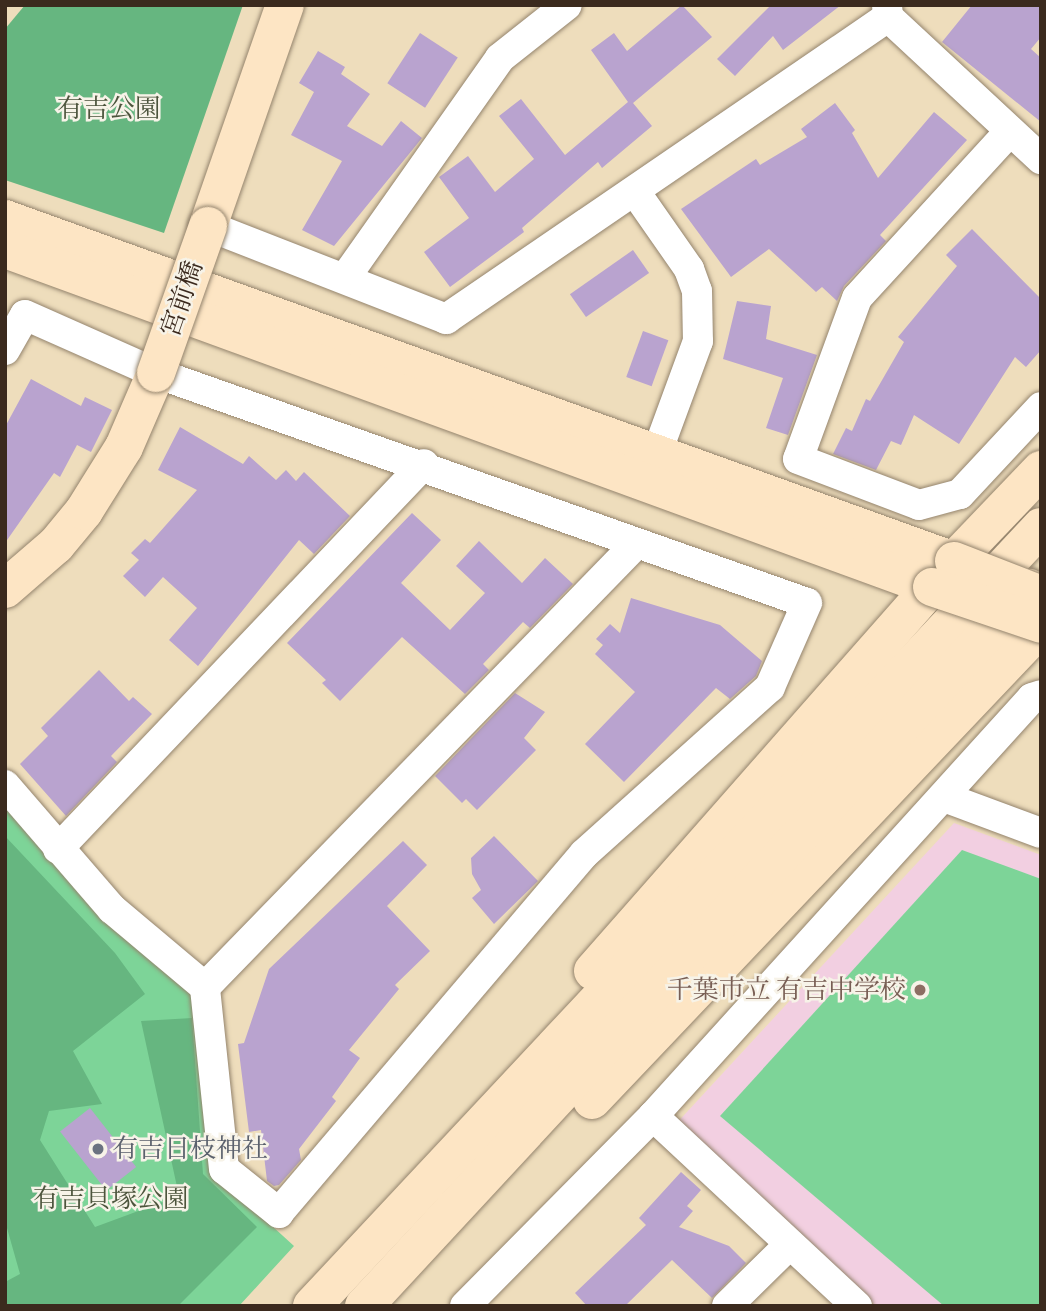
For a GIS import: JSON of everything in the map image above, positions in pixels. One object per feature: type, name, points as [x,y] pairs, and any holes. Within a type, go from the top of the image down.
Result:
[{"type":"street","name":"宮前橋","points":[[5,589],[55,545],[84,511],[124,447],[156,373],[285,5]]},
{"type":"street","points":[[345,278],[500,58],[567,5]]},
{"type":"street","points":[[208,226],[446,319],[636,193],[887,11],[1041,159]]},
{"type":"street","points":[[1010,131],[857,298],[798,459],[919,505],[961,494],[1041,407]]},
{"type":"street","points":[[636,193],[690,269],[697,291],[698,341],[658,450]]},
{"type":"street","points":[[5,219],[658,450],[943,574],[1041,625],[480,1218],[437,1254],[398,1273]]},
{"type":"street","points":[[5,250],[943,574],[1041,595]]},
{"type":"street","points":[[5,350],[25,315],[156,373],[424,464],[636,544],[807,603],[771,687],[584,854],[279,1213],[225,1169],[205,987],[111,909],[5,785]]},
{"type":"street","points":[[58,849],[424,464]]},
{"type":"street","points":[[403,1211],[484,1094],[943,574],[1041,470]]},
{"type":"street","points":[[312,1306],[1041,527]]},
{"type":"street","points":[[205,987],[636,544]]},
{"type":"street","points":[[364,1306],[398,1273],[1041,575]]},
{"type":"street","points":[[465,1306],[653,1116],[1032,698],[1041,695]]},
{"type":"street","points":[[944,797],[1041,833]]},
{"type":"street","points":[[653,1116],[857,1306]]},
{"type":"street","points":[[727,1306],[790,1244]]},
{"type":"shaded area","name":"千葉市立 有吉中学校","points":[[954,823],[1041,855],[1041,1306],[876,1306],[674,1126]]},
{"type":"green space","name":"有吉公園","points":[[25,5],[243,5],[164,233],[5,180],[5,29]]},
{"type":"green space","name":"有吉貝塚公園","points":[[5,806],[201,998],[213,1172],[294,1246],[239,1306],[5,1306]]},
{"type":"green space","name":"有吉貝塚公園","points":[[5,836],[115,953],[145,994],[73,1051],[102,1104],[49,1111],[40,1140],[95,1227],[179,1196],[141,1021],[192,1018],[203,1174],[257,1227],[178,1306],[5,1306],[5,1282],[20,1274],[5,1221]]},
{"type":"green space","name":"千葉市立 有吉中学校","points":[[962,850],[1041,879],[1041,1306],[944,1306],[720,1116]]},
{"type":"building","points":[[682,5],[712,37],[633,103],[652,126],[602,168],[598,162],[522,228],[524,232],[450,287],[424,252],[469,218],[439,177],[468,156],[495,192],[534,159],[499,116],[521,99],[565,155],[628,102],[591,50],[614,33],[627,51]]},
{"type":"building","points":[[771,5],[841,5],[783,50],[773,36],[735,76],[717,59]]},
{"type":"building","points":[[972,5],[1041,5],[1041,37],[1031,49],[1041,58],[1041,122],[942,42]]},
{"type":"building","points":[[420,33],[458,58],[425,108],[387,83]]},
{"type":"building","points":[[318,51],[345,67],[341,74],[370,94],[347,126],[382,146],[401,121],[422,138],[334,246],[302,230],[342,161],[291,135],[314,92],[299,83]]},
{"type":"building","points":[[835,103],[855,130],[852,133],[878,178],[934,112],[967,140],[880,235],[886,241],[844,286],[837,301],[822,287],[816,292],[769,249],[731,277],[681,209],[756,159],[760,165],[807,137],[801,129]]},
{"type":"building","points":[[972,229],[1041,299],[1041,350],[1026,367],[1015,357],[959,444],[914,415],[901,445],[891,441],[876,470],[833,454],[846,428],[852,431],[866,399],[870,401],[904,342],[898,337],[957,266],[946,255]]},
{"type":"building","points":[[633,250],[649,273],[586,317],[570,294]]},
{"type":"building","points":[[737,301],[771,306],[766,339],[817,355],[788,435],[766,428],[783,378],[723,359]]},
{"type":"building","points":[[643,331],[668,340],[652,386],[626,377]]},
{"type":"building","points":[[31,379],[81,406],[85,397],[112,410],[91,452],[77,445],[60,477],[54,473],[5,543],[5,427]]},
{"type":"building","points":[[180,427],[243,464],[249,456],[276,480],[286,470],[296,481],[304,472],[350,516],[314,554],[299,540],[198,666],[169,640],[197,608],[163,577],[145,597],[123,576],[139,560],[131,553],[145,539],[150,543],[197,490],[158,470]]},
{"type":"building","points":[[412,513],[441,540],[401,583],[450,630],[485,593],[456,566],[479,541],[522,583],[545,558],[573,584],[530,628],[523,622],[483,664],[489,670],[465,694],[402,637],[340,701],[322,683],[326,680],[287,643]]},
{"type":"building","points":[[631,598],[720,625],[762,661],[756,676],[730,699],[716,688],[624,782],[585,744],[635,692],[595,654],[603,645],[596,639],[610,624],[620,633]]},
{"type":"building","points":[[99,670],[129,701],[133,697],[152,714],[111,756],[117,762],[66,816],[20,764],[48,736],[41,728]]},
{"type":"building","points":[[515,693],[545,712],[524,738],[536,750],[477,810],[466,799],[462,803],[435,776]]},
{"type":"building","points":[[494,836],[538,881],[494,924],[472,898],[481,890],[472,874],[471,858]]},
{"type":"building","points":[[403,841],[427,865],[387,906],[430,951],[395,985],[399,989],[349,1050],[360,1058],[332,1097],[336,1101],[299,1149],[301,1160],[279,1185],[274,1186],[267,1181],[261,1130],[249,1132],[238,1044],[244,1043],[269,969]]},
{"type":"building","name":"有吉日枝神社","points":[[90,1108],[136,1167],[106,1190],[60,1131]]},
{"type":"building","points":[[681,1172],[701,1190],[687,1206],[693,1211],[679,1227],[729,1246],[746,1263],[712,1298],[672,1260],[625,1306],[587,1306],[575,1293],[646,1225],[639,1218]]},
{"type":"place","name":"千葉市立 有吉中学校","points":[[920,990]]},
{"type":"place","name":"有吉日枝神社","points":[[98,1149]]}]
